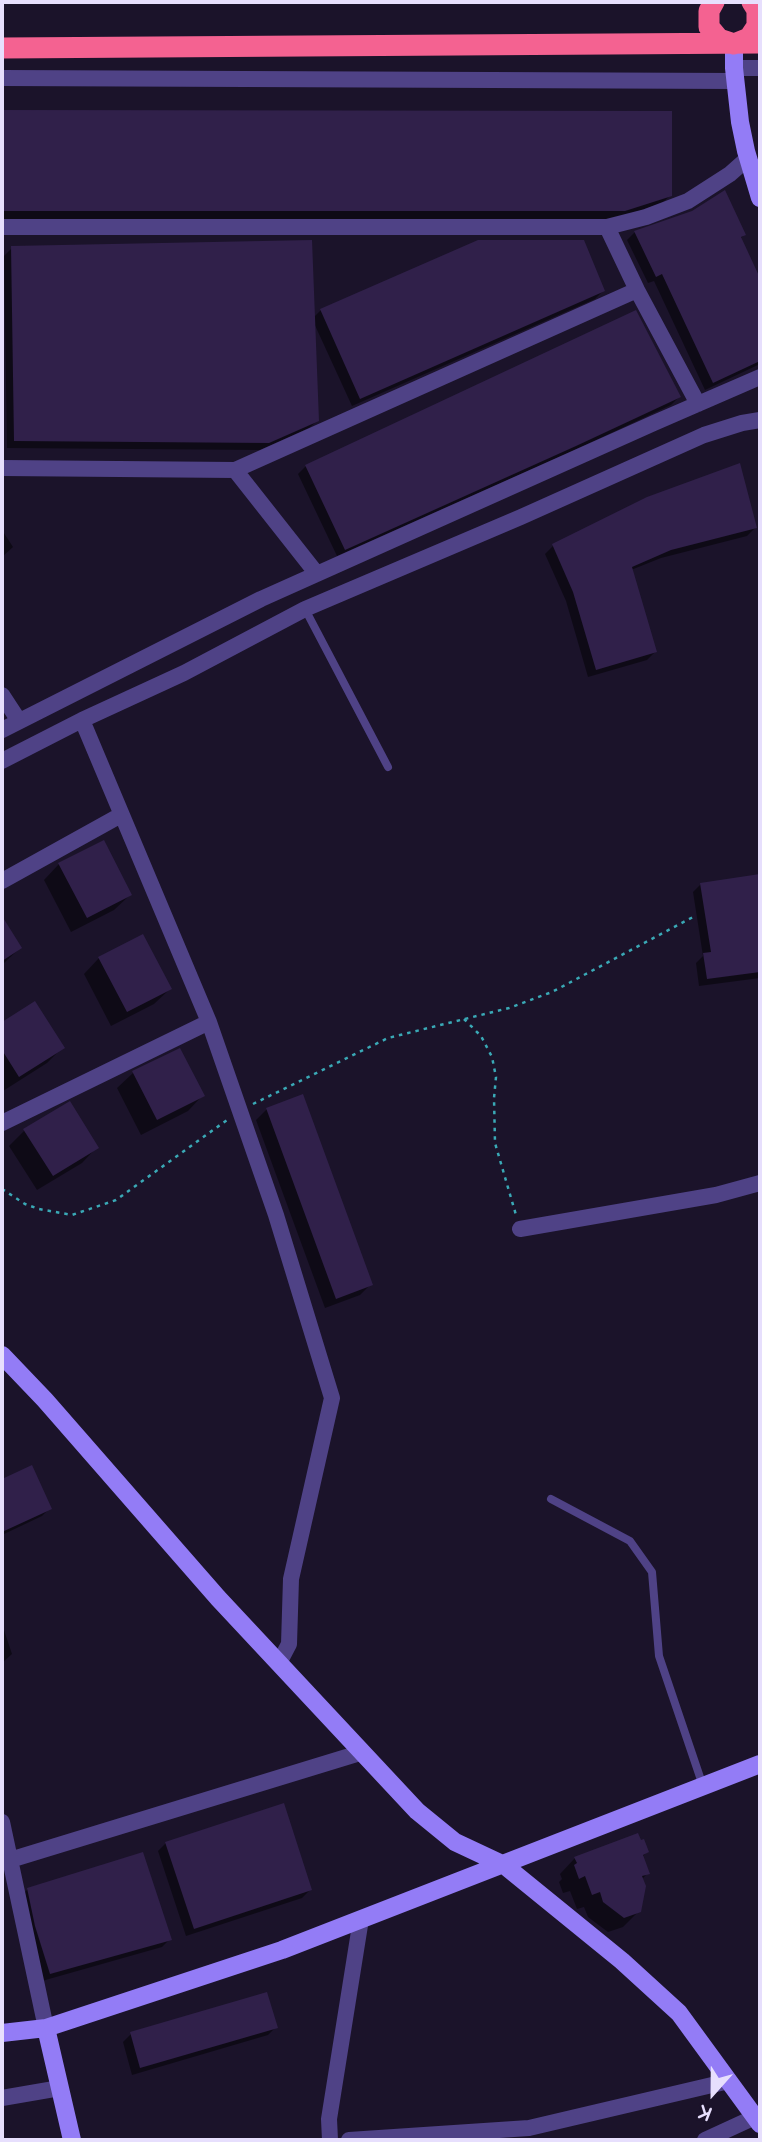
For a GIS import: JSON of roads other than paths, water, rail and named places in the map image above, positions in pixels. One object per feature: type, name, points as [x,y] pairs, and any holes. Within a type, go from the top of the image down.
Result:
[{"type":"highway","points":[[714,2],[709,11],[709,27],[719,39],[734,44],[748,38],[757,26],[757,10],[752,2]]},
{"type":"highway","points":[[2,48],[760,43]]},
{"type":"street","points":[[734,44],[734,74],[748,158],[759,189]]},
{"type":"street","points":[[2,78],[734,74],[760,68]]},
{"type":"street","points":[[2,227],[607,227],[646,217],[688,201],[730,174],[748,158]]},
{"type":"street","points":[[607,227],[637,290],[698,404]]},
{"type":"street","points":[[2,468],[234,470],[637,290]]},
{"type":"street","points":[[2,730],[201,629],[317,574],[760,377]]},
{"type":"street","points":[[2,761],[184,673],[305,608],[521,517],[704,435],[732,425],[760,420]]},
{"type":"street","points":[[234,470],[317,574]]},
{"type":"street","points":[[2,695],[19,722]]},
{"type":"street","points":[[82,720],[209,1022],[276,1215],[332,1398],[291,1579],[289,1644],[279,1663]]},
{"type":"street","points":[[2,881],[121,815]]},
{"type":"street","points":[[2,1123],[209,1022]]},
{"type":"street","points":[[520,1229],[716,1195],[760,1183]]},
{"type":"street","points":[[2,1355],[45,1400],[218,1598],[429,1822],[455,1842],[504,1865],[622,1961],[679,2013],[757,2121],[705,2140]]},
{"type":"street","points":[[10,1860],[363,1752]]},
{"type":"street","points":[[2,2033],[46,2028],[282,1950],[760,1764]]},
{"type":"street","points":[[2,1822],[10,1860],[8,1882],[72,2140]]},
{"type":"street","points":[[330,2140],[329,2119],[361,1919]]},
{"type":"street","points":[[349,2140],[529,2128],[729,2081]]},
{"type":"street","points":[[2,2098],[60,2088]]},
{"type":"lane","points":[[305,608],[388,767]]},
{"type":"lane","points":[[551,1499],[630,1541],[652,1572],[659,1656],[704,1786]]}]
